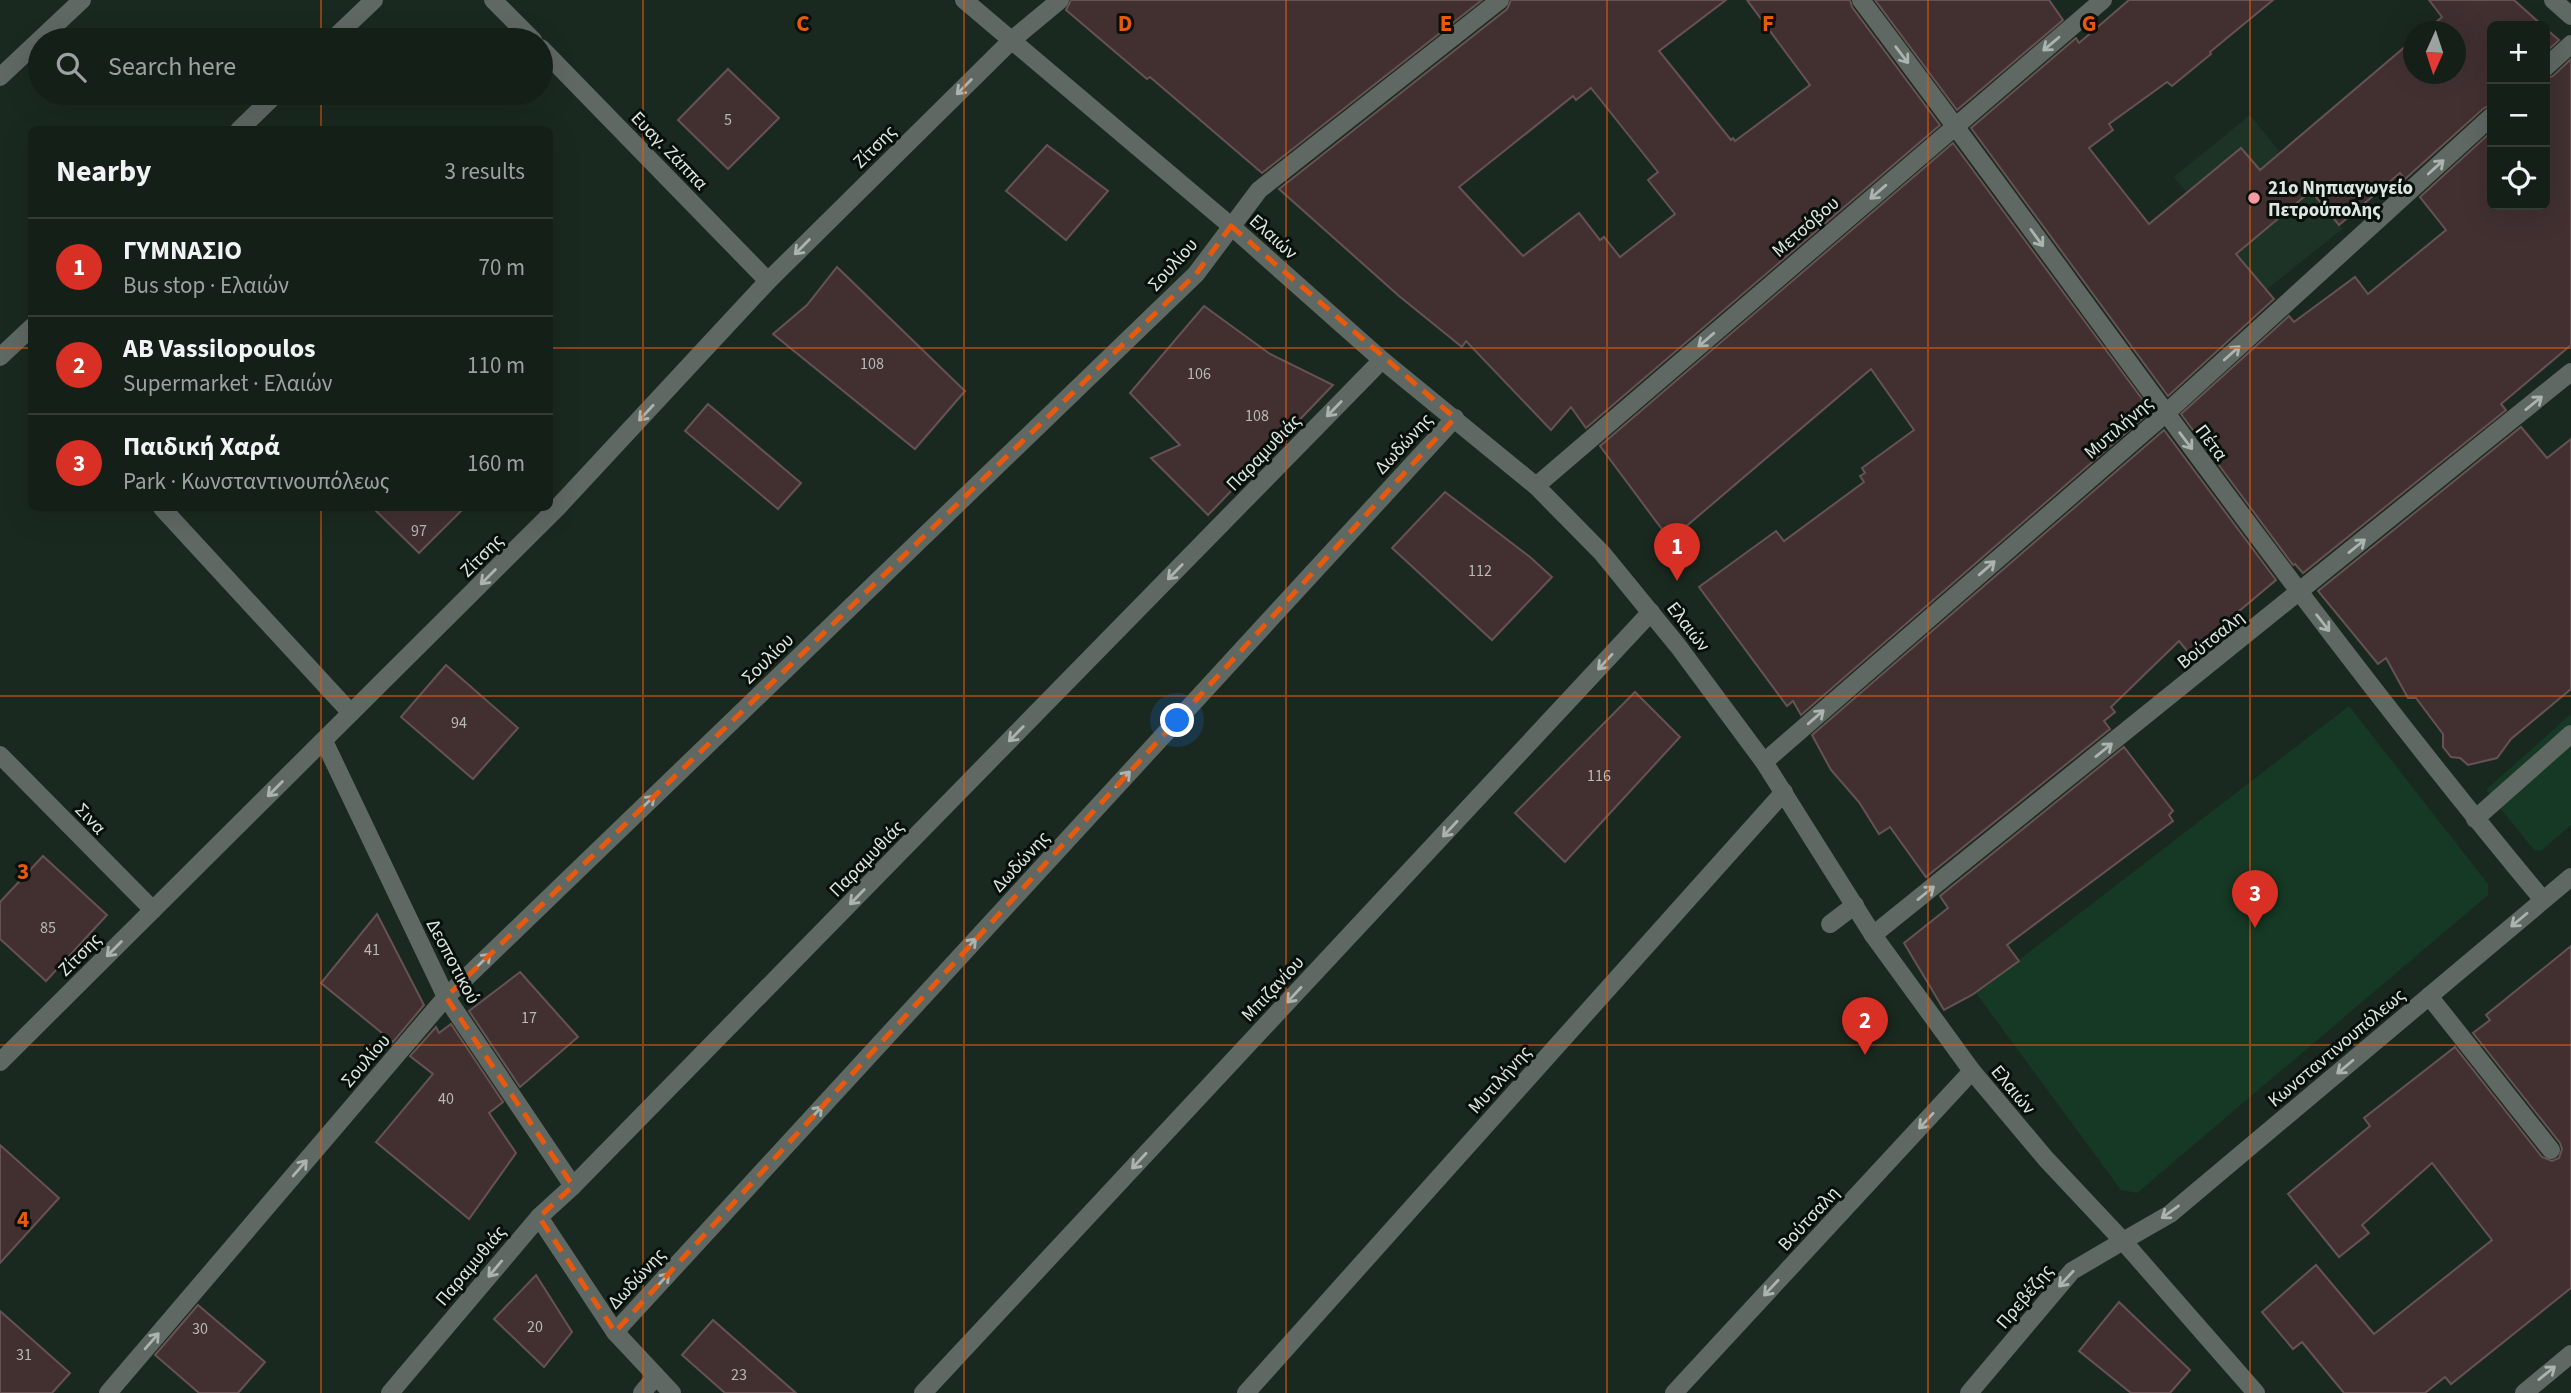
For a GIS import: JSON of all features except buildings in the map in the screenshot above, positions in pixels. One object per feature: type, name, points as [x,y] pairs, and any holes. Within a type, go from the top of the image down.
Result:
[{"type":"street","points":[[52,28],[82,0]]},
{"type":"street","points":[[345,28],[374,0]]},
{"type":"street","points":[[493,0],[521,28]]},
{"type":"street","name":"Ελαιών","points":[[964,0],[1231,226],[1382,360],[1536,486],[1602,553],[1651,612],[1764,762],[1873,935],[1972,1071],[2046,1159],[2123,1241],[2256,1393]]},
{"type":"street","name":"Ζίτσης","points":[[554,502],[768,281],[1013,39],[1060,0]]},
{"type":"street","name":"Σουλίου","points":[[108,1393],[446,998],[1196,274],[1259,190],[1500,0]]},
{"type":"street","name":"Πέτα","points":[[1861,0],[2300,593],[2475,819],[2543,900]]},
{"type":"street","name":"Μετσόβου","points":[[1536,486],[2104,0]]},
{"type":"street","points":[[2553,0],[2571,16]]},
{"type":"street","points":[[2550,63],[2571,44]]},
{"type":"street","points":[[0,77],[28,51]]},
{"type":"street","name":"Ευαγ. Ζάππα","points":[[553,60],[768,281]]},
{"type":"street","points":[[243,126],[265,105]]},
{"type":"street","name":"Μυτιλήνης","points":[[1764,762],[2165,414],[2487,121]]},
{"type":"street","points":[[0,357],[28,331]]},
{"type":"street","name":"Παραμυθιάς","points":[[390,1393],[539,1217],[573,1186],[1382,360]]},
{"type":"street","name":"Βούτσαλη","points":[[1873,935],[2571,372]]},
{"type":"street","name":"Δωδώνης","points":[[615,1332],[1455,418]]},
{"type":"street","points":[[165,511],[351,713]]},
{"type":"street","name":"Ζίτσης","points":[[0,1062],[324,741],[545,511]]},
{"type":"street","name":"Μπιζανίου","points":[[923,1393],[1651,612]]},
{"type":"street","points":[[2475,819],[2571,734]]},
{"type":"street","name":"Δεσποτικού","points":[[324,741],[446,998],[573,1186]]},
{"type":"street","name":"Σινα","points":[[0,755],[153,910]]},
{"type":"street","name":"Μυτιλήνης","points":[[1246,1393],[1784,792]]},
{"type":"street","name":"Κωνσταντινουπόλεως","points":[[2123,1241],[2170,1214],[2571,877]]},
{"type":"street","points":[[1830,924],[1855,905]]},
{"type":"street","points":[[2429,996],[2551,1150]]},
{"type":"street","name":"Βούτσαλη","points":[[1674,1393],[1972,1071]]},
{"type":"street","points":[[539,1217],[615,1332],[672,1393]]},
{"type":"street","name":"Πρεβέζης","points":[[1969,1393],[2072,1271],[2123,1241]]},
{"type":"street","points":[[2524,1393],[2571,1354]]},
{"type":"street","points":[[642,1393],[656,1376]]},
{"type":"highlighted area","points":[[1231,226],[1455,418],[615,1332],[539,1217],[573,1186],[446,997],[1196,274]]},
{"type":"shaded area","name":"21ο Νηπιαγωγείο Πετρούπολης","points":[[2250,115],[2342,229],[2266,290],[2174,177]]},
{"type":"shaded area","points":[[2349,706],[2488,884],[2488,895],[2137,1193],[2121,1190],[1976,993]]},
{"type":"shaded area","points":[[2571,714],[2571,825],[2541,851],[2534,850],[2486,790]]},
{"type":"place","name":"21ο Νηπιαγωγείο Πετρούπολης","points":[[2254,198]]},
{"type":"place","name":"ΓΥΜΝΑΣΙΟ","points":[[1677,581]]},
{"type":"place","name":"Παιδική Χαρά","points":[[2255,928]]},
{"type":"place","name":"AB Vassilopoulos","points":[[1865,1055]]}]
